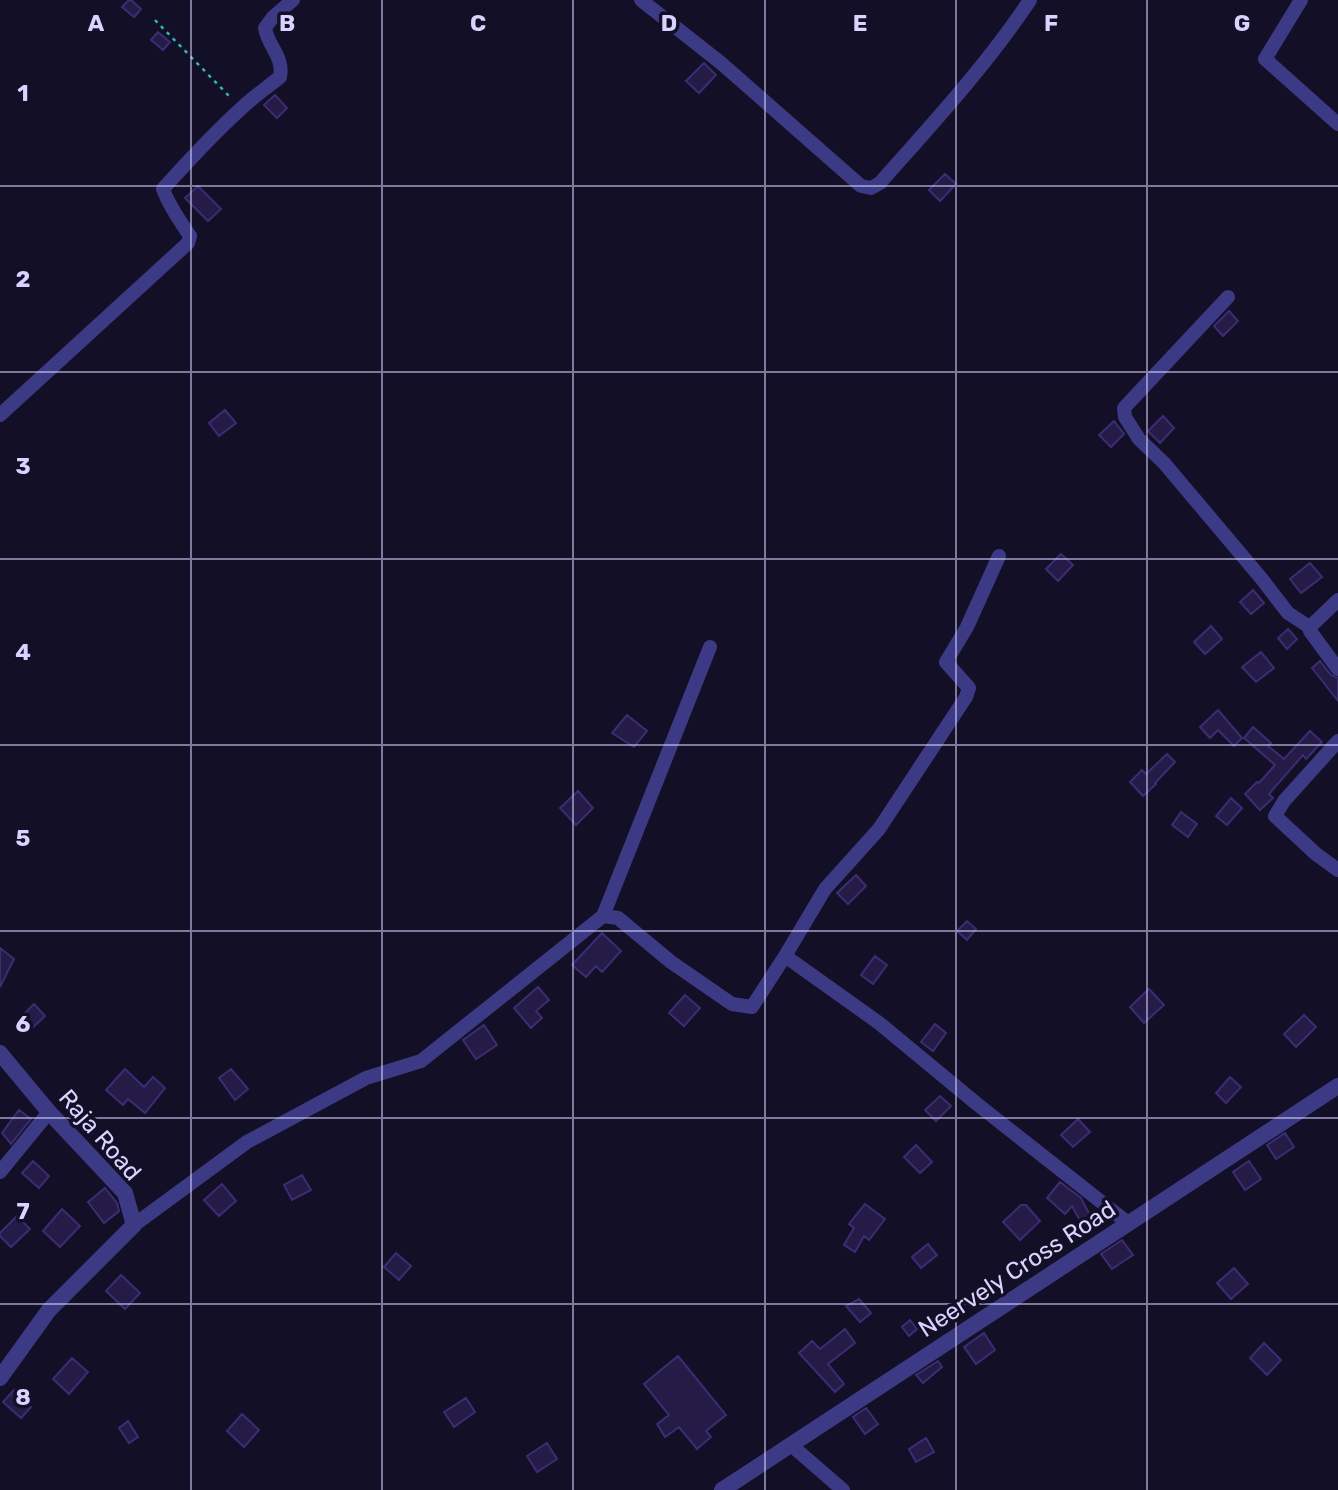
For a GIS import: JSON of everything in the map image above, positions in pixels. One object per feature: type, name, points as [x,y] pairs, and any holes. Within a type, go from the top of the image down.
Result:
[{"type":"street","points":[[0,415],[188,243],[190,236],[172,209],[163,189],[199,149],[280,77],[280,62],[267,38],[265,28],[273,17],[293,0]]},
{"type":"street","points":[[640,0],[721,62],[861,186],[871,188],[880,183],[961,91],[1005,37],[1030,0]]},
{"type":"street","points":[[1301,0],[1265,59],[1338,124]]},
{"type":"street","points":[[1228,297],[1124,408],[1125,417],[1139,439],[1164,463],[1288,613],[1311,628]]},
{"type":"street","points":[[603,916],[618,918],[671,962],[732,1004],[752,1007],[825,889],[879,828],[967,697],[969,688],[946,662],[967,627],[999,556]]},
{"type":"street","points":[[1338,600],[1312,625],[1310,631],[1338,668]]},
{"type":"street","points":[[0,1378],[49,1310],[134,1225],[247,1142],[366,1078],[421,1062],[603,916],[710,647]]},
{"type":"street","points":[[1338,741],[1284,801],[1275,816],[1316,854],[1338,870]]},
{"type":"street","points":[[785,956],[879,1023],[1128,1223]]},
{"type":"street","name":"Raja Road","points":[[0,1053],[49,1112],[125,1194],[134,1225]]},
{"type":"street","name":"Neervely Cross Road","points":[[722,1490],[1338,1086]]},
{"type":"street","points":[[0,1172],[49,1112]]},
{"type":"street","points":[[791,1445],[843,1490]]},
{"type":"path","points":[[155,20],[241,109]]},
{"type":"building","points":[[129,0],[141,9],[134,17],[122,7]]},
{"type":"building","points":[[158,32],[170,42],[163,50],[151,40]]},
{"type":"building","points":[[704,63],[716,75],[699,93],[686,81]]},
{"type":"building","points":[[275,95],[287,108],[277,118],[264,105]]},
{"type":"building","points":[[945,174],[956,184],[940,201],[929,190]]},
{"type":"building","points":[[198,186],[221,209],[208,221],[185,198]]},
{"type":"building","points":[[1229,311],[1238,321],[1223,336],[1214,326]]},
{"type":"building","points":[[225,410],[236,423],[219,436],[209,423]]},
{"type":"building","points":[[1163,416],[1174,428],[1160,443],[1148,431]]},
{"type":"building","points":[[1114,421],[1124,434],[1111,447],[1099,435]]},
{"type":"building","points":[[1061,554],[1073,565],[1058,581],[1046,569]]},
{"type":"building","points":[[1310,563],[1322,577],[1301,593],[1290,579]]},
{"type":"building","points":[[1253,590],[1264,603],[1251,614],[1240,602]]},
{"type":"building","points":[[1211,626],[1222,639],[1205,654],[1194,642]]},
{"type":"building","points":[[1288,629],[1297,639],[1287,649],[1278,638]]},
{"type":"building","points":[[1261,652],[1274,668],[1256,682],[1242,667]]},
{"type":"building","points":[[1320,661],[1331,675],[1338,678],[1338,701],[1312,668]]},
{"type":"building","points":[[1218,710],[1242,738],[1234,746],[1218,730],[1210,738],[1200,727]]},
{"type":"building","points":[[627,715],[647,731],[634,747],[612,733]]},
{"type":"building","points":[[1253,727],[1271,743],[1268,746],[1284,759],[1310,731],[1322,742],[1306,759],[1303,755],[1269,794],[1273,798],[1260,810],[1245,794],[1275,765],[1244,738]]},
{"type":"building","points":[[1167,754],[1175,762],[1143,796],[1130,782],[1142,770],[1146,774]]},
{"type":"building","points":[[578,791],[593,808],[576,825],[560,808]]},
{"type":"building","points":[[1231,798],[1242,808],[1227,825],[1216,816]]},
{"type":"building","points":[[1181,812],[1197,824],[1188,837],[1172,825]]},
{"type":"building","points":[[856,875],[866,886],[848,904],[837,893]]},
{"type":"building","points":[[967,921],[976,929],[967,940],[957,931]]},
{"type":"building","points":[[602,933],[621,951],[602,972],[596,966],[586,977],[572,965]]},
{"type":"building","points":[[0,948],[14,959],[0,987]]},
{"type":"building","points":[[875,956],[887,965],[873,984],[861,975]]},
{"type":"building","points":[[538,987],[549,1000],[536,1011],[542,1018],[531,1028],[514,1008]]},
{"type":"building","points":[[1149,989],[1164,1005],[1144,1023],[1130,1007]]},
{"type":"building","points":[[685,995],[700,1008],[684,1026],[669,1013]]},
{"type":"building","points":[[34,1004],[45,1016],[28,1032],[17,1021]]},
{"type":"building","points":[[1304,1015],[1316,1027],[1296,1047],[1284,1034]]},
{"type":"building","points":[[935,1024],[946,1033],[933,1051],[921,1042]]},
{"type":"building","points":[[484,1025],[497,1045],[476,1059],[463,1040]]},
{"type":"building","points":[[125,1069],[144,1087],[153,1077],[165,1088],[145,1113],[128,1099],[123,1105],[106,1090]]},
{"type":"building","points":[[231,1069],[248,1089],[235,1100],[219,1078]]},
{"type":"building","points":[[1230,1077],[1241,1087],[1226,1103],[1216,1093]]},
{"type":"building","points":[[940,1096],[951,1106],[936,1121],[925,1110]]},
{"type":"building","points":[[19,1110],[31,1119],[11,1144],[2,1133]]},
{"type":"building","points":[[1078,1119],[1090,1132],[1073,1147],[1061,1135]]},
{"type":"building","points":[[1285,1133],[1294,1147],[1276,1159],[1267,1145]]},
{"type":"building","points":[[916,1145],[932,1162],[920,1173],[904,1157]]},
{"type":"building","points":[[33,1161],[49,1176],[39,1188],[22,1173]]},
{"type":"building","points":[[1249,1161],[1261,1179],[1245,1190],[1233,1172]]},
{"type":"building","points":[[302,1175],[311,1190],[292,1200],[284,1185]]},
{"type":"building","points":[[1060,1182],[1081,1198],[1093,1221],[1083,1226],[1072,1206],[1065,1214],[1047,1198]]},
{"type":"building","points":[[222,1184],[236,1201],[219,1216],[204,1200]]},
{"type":"building","points":[[105,1188],[117,1203],[119,1211],[104,1223],[88,1202]]},
{"type":"building","points":[[865,1204],[885,1219],[869,1240],[864,1236],[855,1252],[844,1245],[854,1228],[849,1224]]},
{"type":"building","points":[[1021,1205],[1026,1205],[1040,1221],[1020,1240],[1003,1222]]},
{"type":"building","points":[[62,1209],[80,1226],[60,1247],[43,1231]]},
{"type":"building","points":[[17,1216],[30,1229],[11,1247],[0,1233]]},
{"type":"building","points":[[1122,1240],[1133,1255],[1112,1269],[1101,1254]]},
{"type":"building","points":[[928,1244],[937,1255],[921,1268],[912,1257]]},
{"type":"building","points":[[396,1253],[411,1266],[399,1280],[384,1267]]},
{"type":"building","points":[[1234,1268],[1248,1284],[1231,1299],[1217,1283]]},
{"type":"building","points":[[121,1275],[140,1293],[125,1309],[106,1291]]},
{"type":"building","points":[[859,1299],[871,1313],[860,1322],[846,1306]]},
{"type":"building","points":[[910,1320],[917,1329],[909,1336],[902,1327]]},
{"type":"building","points":[[845,1329],[855,1343],[828,1364],[844,1384],[835,1392],[799,1353],[812,1341],[820,1349]]},
{"type":"building","points":[[984,1333],[995,1350],[976,1364],[964,1347]]},
{"type":"building","points":[[1264,1343],[1281,1360],[1267,1375],[1250,1358]]},
{"type":"building","points":[[678,1356],[726,1415],[706,1431],[711,1437],[697,1449],[679,1427],[665,1437],[657,1424],[669,1415],[644,1384]]},
{"type":"building","points":[[72,1358],[88,1372],[69,1394],[53,1379]]},
{"type":"building","points":[[938,1361],[942,1367],[923,1383],[916,1375]]},
{"type":"building","points":[[14,1390],[31,1407],[21,1418],[3,1402]]},
{"type":"building","points":[[466,1398],[475,1412],[454,1427],[444,1412]]},
{"type":"building","points":[[866,1408],[878,1424],[865,1434],[853,1417]]},
{"type":"building","points":[[242,1414],[259,1430],[244,1447],[227,1431]]},
{"type":"building","points":[[128,1421],[138,1437],[129,1443],[119,1428]]},
{"type":"building","points":[[926,1438],[934,1452],[916,1462],[909,1449]]},
{"type":"building","points":[[547,1443],[557,1459],[537,1472],[527,1456]]}]
